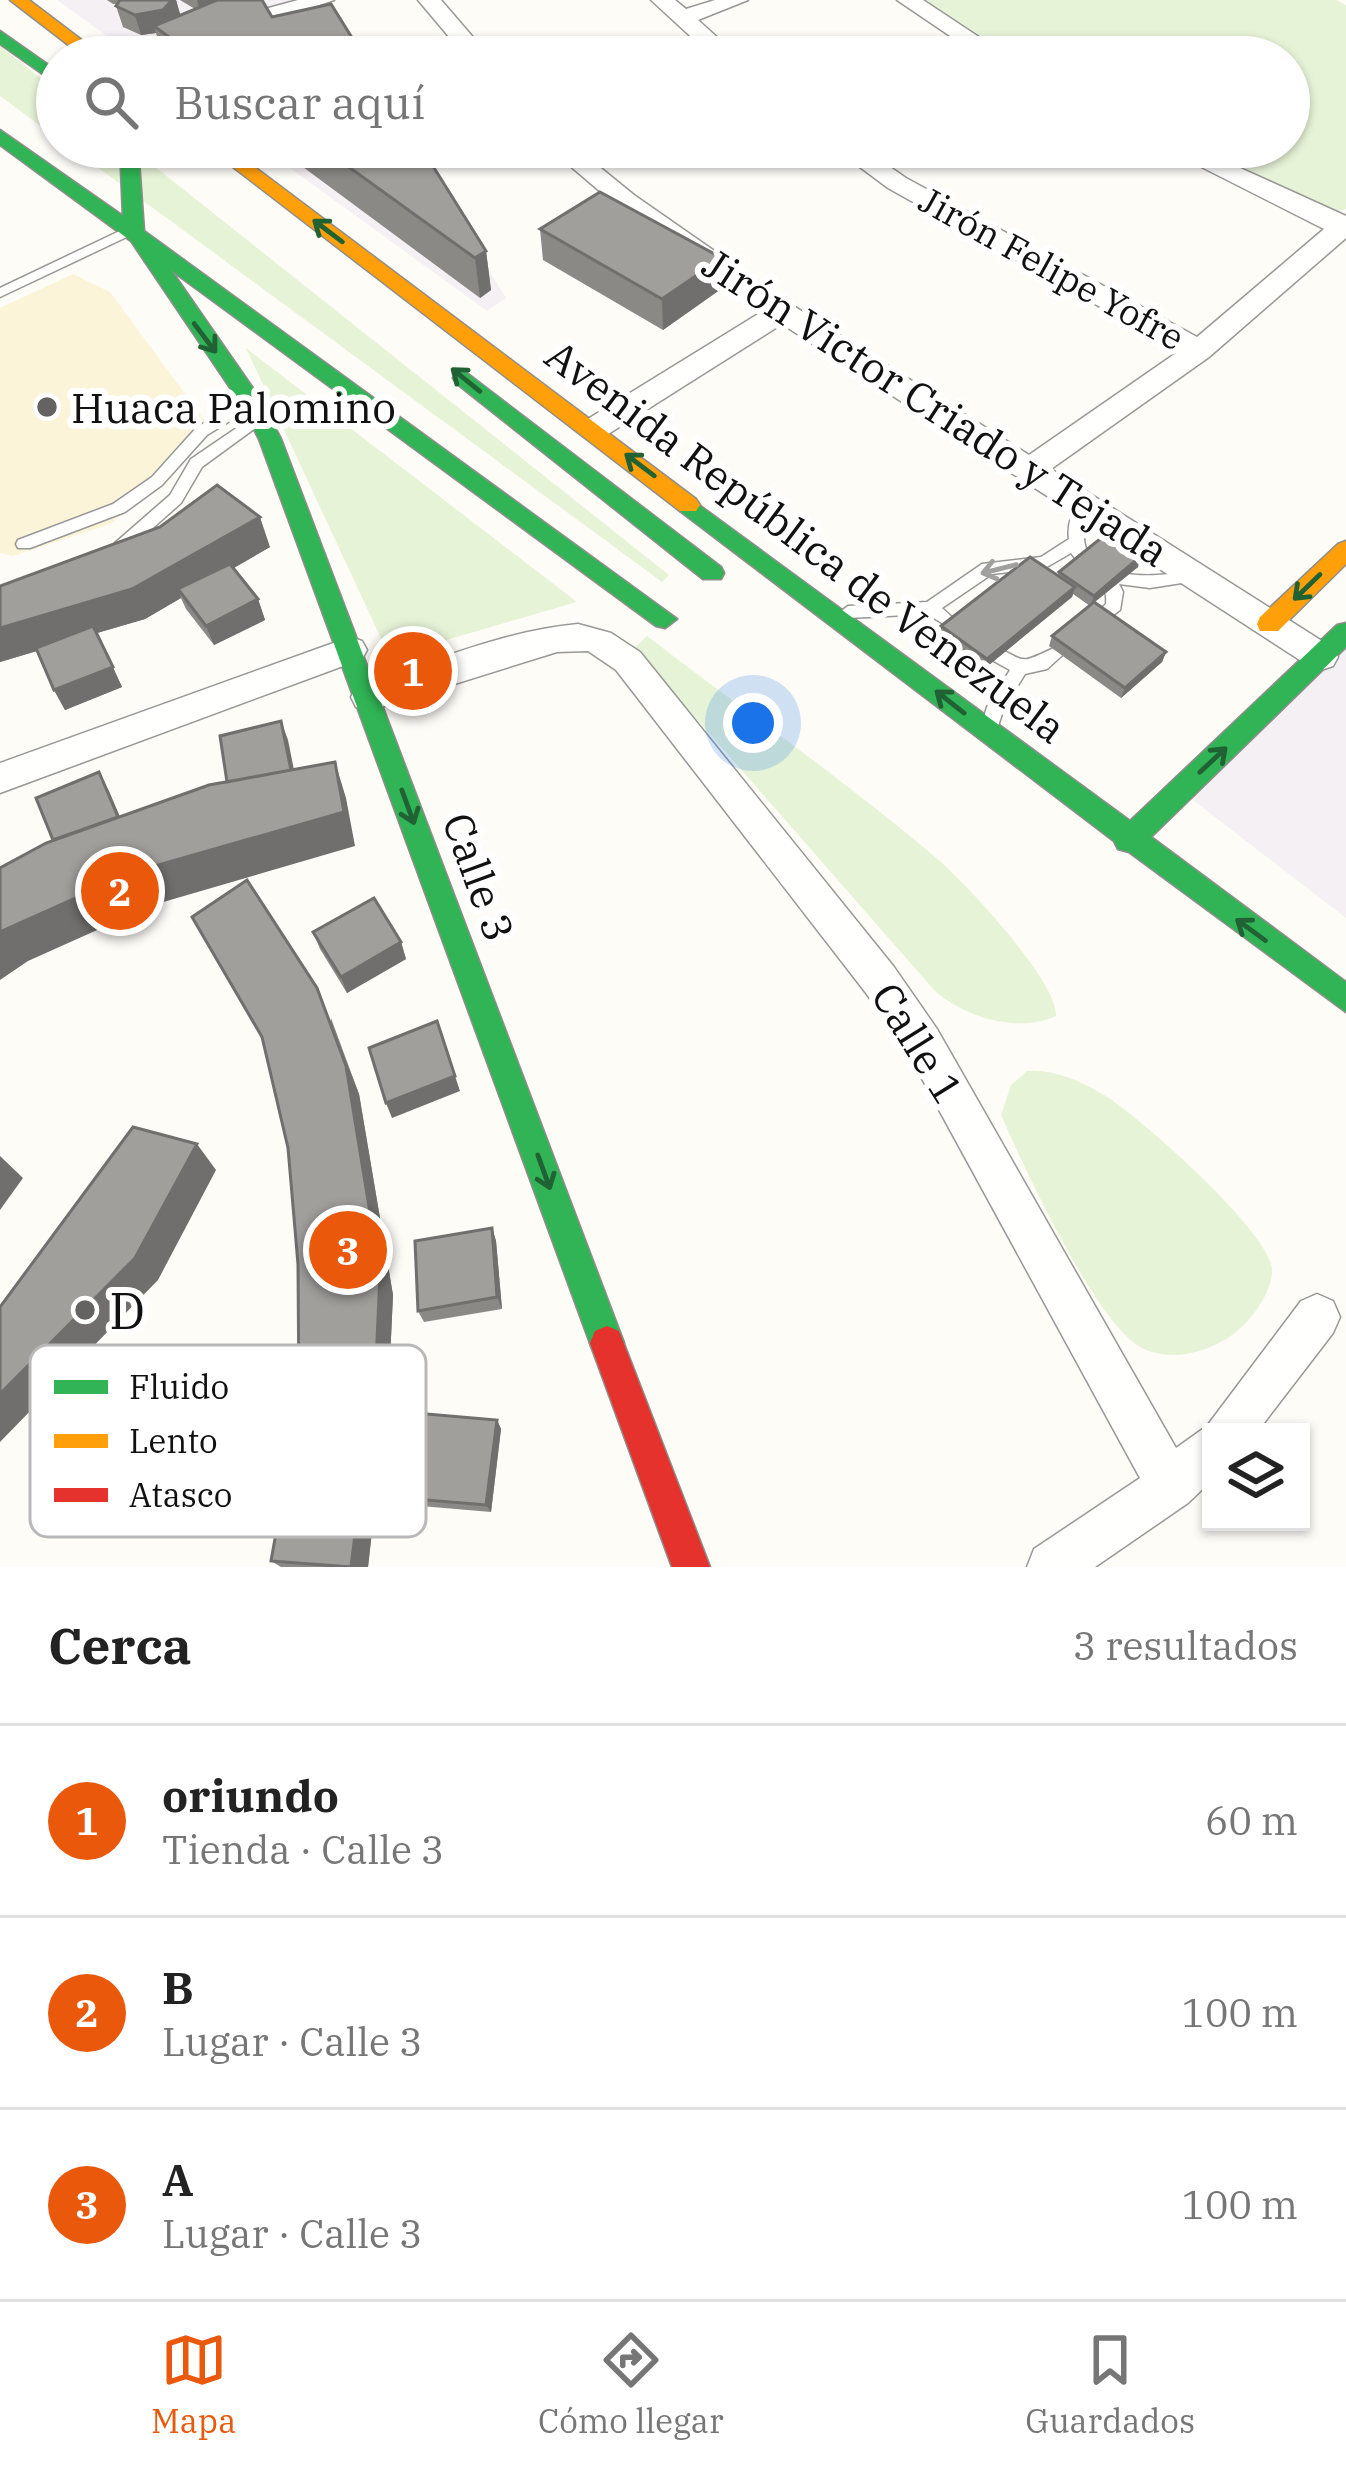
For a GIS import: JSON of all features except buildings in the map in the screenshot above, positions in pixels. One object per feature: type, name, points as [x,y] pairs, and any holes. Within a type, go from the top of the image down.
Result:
[{"type":"main road","points":[[18,0],[67,36]]},
{"type":"main road","points":[[0,14],[36,41]]},
{"type":"main road","points":[[0,36],[36,64]]},
{"type":"main road","points":[[0,136],[36,163]]},
{"type":"main road","points":[[43,168],[665,619]]},
{"type":"main road","points":[[130,168],[134,236]]},
{"type":"main road","points":[[201,168],[286,236]]},
{"type":"main road","name":"Avenida República de Venezuela","points":[[244,168],[594,429],[1128,841],[1346,999]]},
{"type":"main road","name":"Calle 3","points":[[134,236],[256,410],[368,697],[691,1567]]},
{"type":"main road","name":"Avenida República de Venezuela","points":[[446,364],[712,573]]},
{"type":"main road","points":[[517,421],[570,432],[594,429]]},
{"type":"main road","points":[[557,542],[622,506]]},
{"type":"main road","points":[[1269,624],[1346,550]]},
{"type":"main road","points":[[1128,841],[1346,632]]},
{"type":"street","points":[[200,36],[323,0]]},
{"type":"street","points":[[429,0],[460,36]]},
{"type":"street","points":[[662,0],[703,36]]},
{"type":"street","points":[[682,18],[736,0]]},
{"type":"street","points":[[908,0],[965,36]]},
{"type":"street","name":"Jirón Victor Criado y Tejada","points":[[588,168],[782,311],[1321,657]]},
{"type":"street","name":"Jirón Felipe Yofre","points":[[875,168],[1199,350]]},
{"type":"street","points":[[1029,470],[1199,350],[1344,226],[1219,168]]},
{"type":"street","points":[[594,429],[782,311]]},
{"type":"street","name":"Calle 1","points":[[368,697],[544,642],[578,637],[604,642],[652,689],[880,980],[922,1042],[1171,1486]]},
{"type":"street","points":[[0,778],[350,650]]},
{"type":"street","points":[[1235,1423],[1317,1316]]},
{"type":"street","points":[[1052,1567],[1171,1486],[1202,1457]]},
{"type":"lane","points":[[0,293],[134,236]]},
{"type":"lane","points":[[23,544],[119,508],[157,481],[202,431],[256,410]]},
{"type":"lane","points":[[122,547],[176,499],[196,463],[256,410]]},
{"type":"lane","points":[[1084,505],[1075,523],[1073,543],[1083,559],[1104,575],[1132,584],[1166,585],[1195,576]]},
{"type":"lane","points":[[834,612],[930,608],[988,568],[1045,562],[1073,543]]},
{"type":"lane","points":[[1093,624],[1114,606],[1114,592],[1104,575]]},
{"type":"lane","points":[[930,608],[947,620]]},
{"type":"lane","points":[[986,649],[1020,668],[1041,664],[1058,652]]},
{"type":"lane","points":[[988,732],[996,707],[1020,668]]},
{"type":"shaded area","points":[[57,0],[318,0],[344,36],[107,36]]},
{"type":"shaded area","points":[[290,168],[426,168],[506,298],[487,311]]},
{"type":"shaded area","points":[[1346,647],[1346,918],[1180,790]]},
{"type":"green space","points":[[926,0],[1336,0],[1346,5],[1346,209],[1333,212],[1236,168],[1310,168],[1310,36],[980,36]]},
{"type":"green space","points":[[0,46],[36,74],[36,123],[0,96]]},
{"type":"green space","points":[[99,168],[156,168],[669,575],[662,582]]},
{"type":"green space","points":[[246,348],[577,602],[436,643],[386,649]]},
{"type":"green space","points":[[647,636],[941,862],[1028,959],[1053,1001],[1056,1016],[1025,1023],[992,1020],[960,1008],[934,990],[639,653],[635,647]]},
{"type":"green space","points":[[1027,1071],[1067,1077],[1121,1107],[1201,1176],[1251,1230],[1266,1253],[1271,1280],[1258,1308],[1236,1332],[1197,1351],[1175,1355],[1142,1348],[1124,1334],[1083,1278],[1001,1115],[1011,1085]]},
{"type":"sand","points":[[73,274],[110,292],[208,425],[111,524],[13,556],[0,553],[0,308]]},
{"type":"traffic: fast","points":[[0,36],[36,63]]},
{"type":"traffic: fast","points":[[0,136],[36,162]]},
{"type":"traffic: fast","points":[[44,168],[665,619]]},
{"type":"traffic: fast","points":[[130,168],[134,236]]},
{"type":"traffic: fast","points":[[140,240],[251,402],[270,439],[607,1343]]},
{"type":"traffic: fast","points":[[464,378],[712,573]]},
{"type":"traffic: fast","points":[[688,505],[1346,999]]},
{"type":"traffic: fast","points":[[1128,841],[1346,632]]},
{"type":"traffic: slow","points":[[18,0],[67,36]]},
{"type":"traffic: slow","points":[[244,168],[688,505]]},
{"type":"traffic: slow","points":[[1269,624],[1346,550]]},
{"type":"traffic: jam","points":[[607,1343],[691,1567]]},
{"type":"place","name":"Huaca Palomino","points":[[47,407]]},
{"type":"place","name":"oriundo","points":[[413,671]]},
{"type":"place","name":"B","points":[[120,891]]},
{"type":"place","name":"A","points":[[348,1250]]},
{"type":"place","name":"D","points":[[85,1310]]}]
